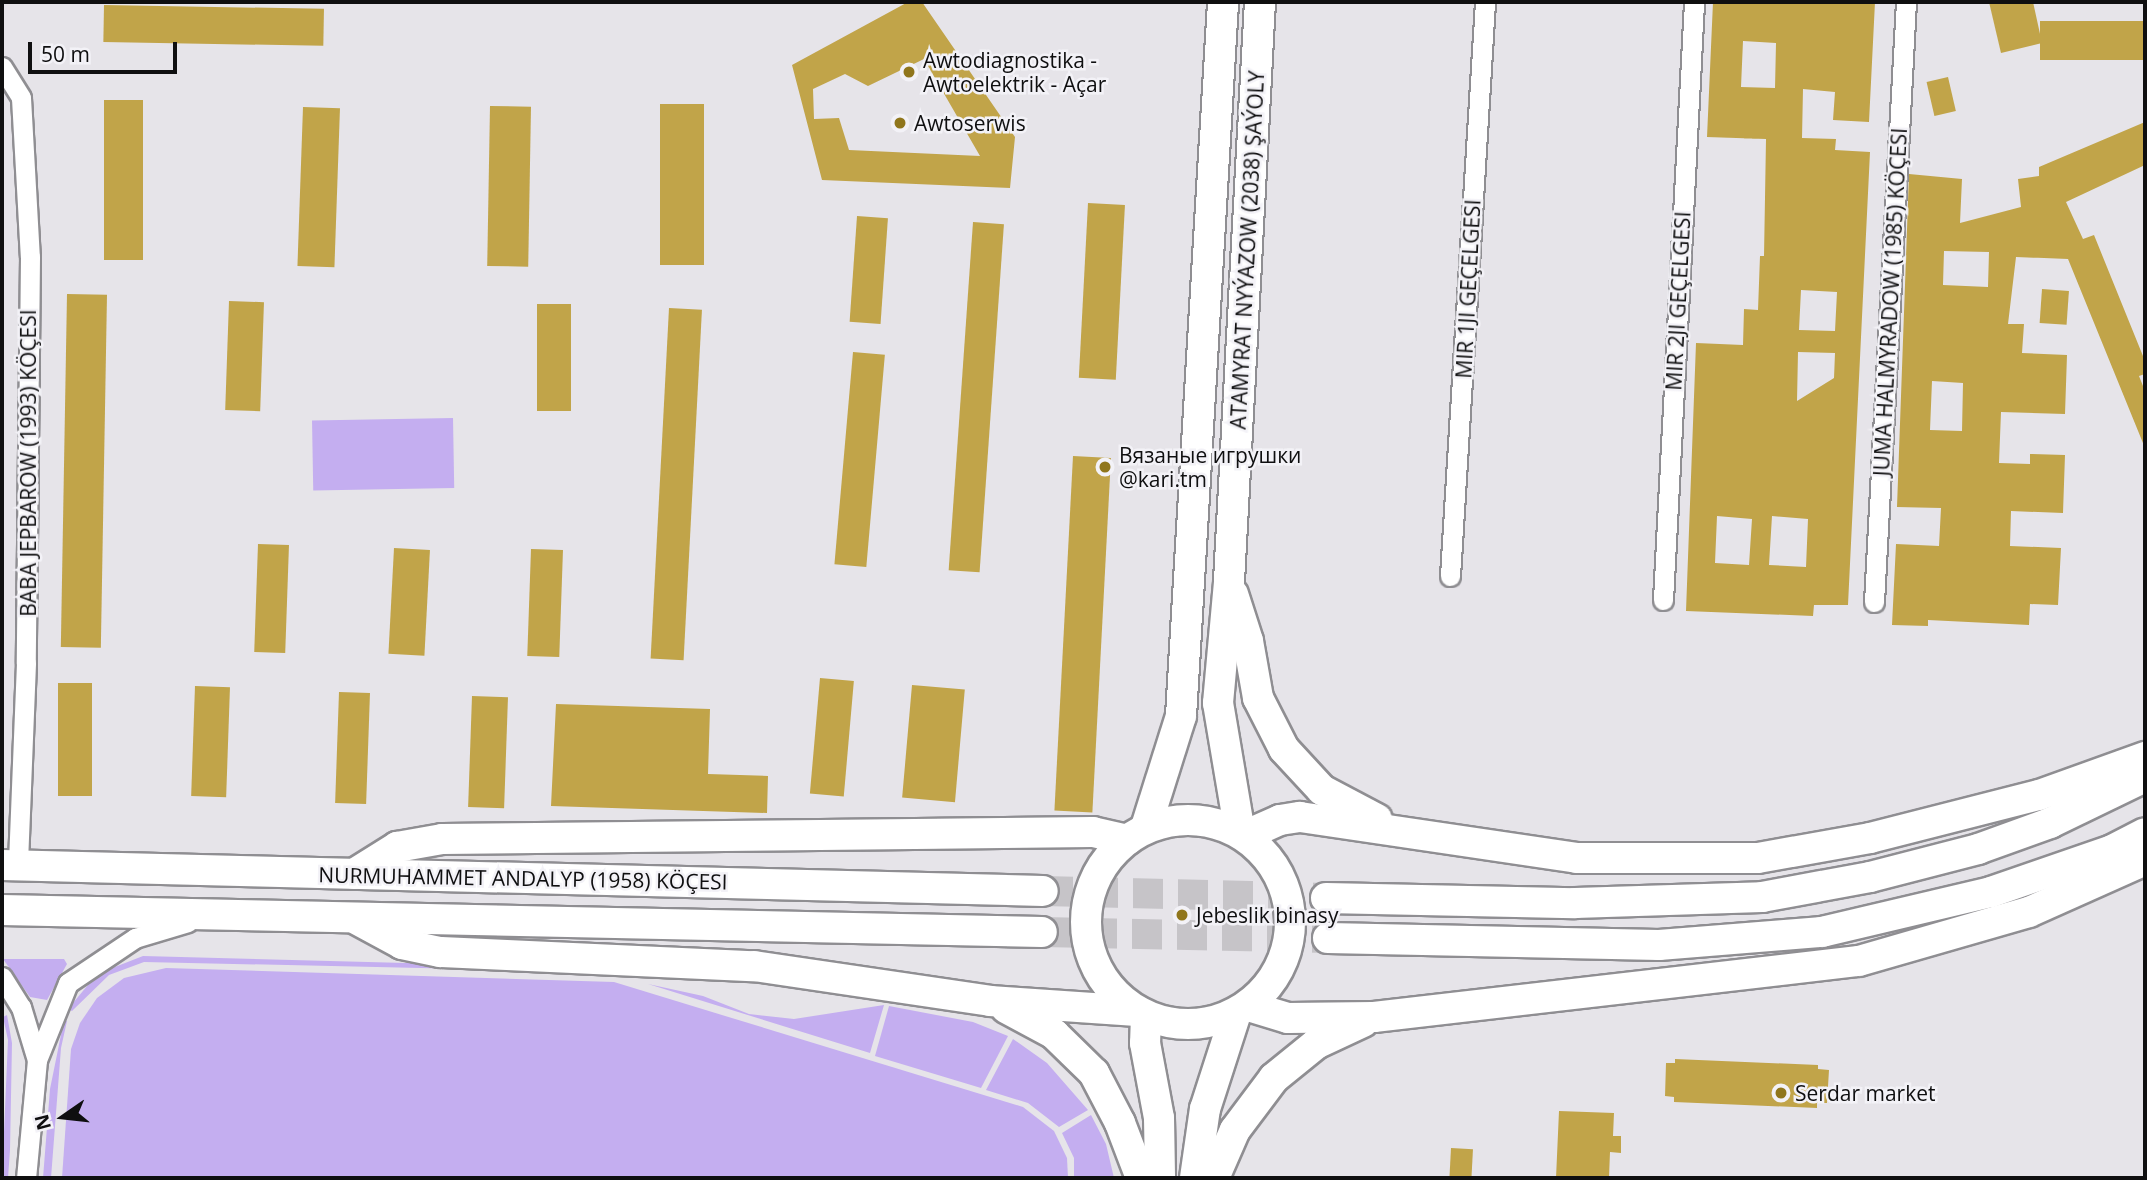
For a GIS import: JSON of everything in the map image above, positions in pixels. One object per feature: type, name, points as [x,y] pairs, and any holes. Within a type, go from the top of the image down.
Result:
[{"type":"main road","name":"ATAMYRAT NYÝAZOW (2038) ŞAÝOLY","points":[[1137,833],[1181,716],[1223,2]]},
{"type":"main road","name":"ATAMYRAT NYÝAZOW (2038) ŞAÝOLY","points":[[1242,834],[1218,703],[1229,582],[1260,2]]},
{"type":"main road","points":[[1229,582],[1248,641],[1258,698],[1284,749],[1322,790],[1393,827]]},
{"type":"main road","points":[[1242,834],[1280,820],[1300,817],[1393,827],[1492,847],[1576,858],[1758,858],[1870,838],[2039,795],[2145,757]]},
{"type":"main road","points":[[1326,898],[1575,904],[1762,897],[1870,877],[1978,849],[2050,823],[2145,777]]},
{"type":"main road","points":[[354,874],[397,847],[442,839],[1137,833],[1197,819],[1242,834],[1278,872],[1291,920],[1280,968],[1242,1009],[1205,1109],[1195,1178]]},
{"type":"main road","points":[[1137,833],[1095,878],[1086,920],[1095,963],[1120,998],[1142,1013],[1159,1118],[1160,1178]]},
{"type":"main road","points":[[1328,938],[1659,945],[1822,932],[1991,892],[2112,850],[2145,833]]},
{"type":"main road","points":[[352,917],[402,944],[440,952],[754,965],[990,1001],[1142,1013],[1193,1024],[1242,1009],[1288,1018],[1374,1017],[1859,961],[2029,912],[2145,860]]},
{"type":"main road","name":"NURMUHAMMET ANDALYP (1958) KÖÇESI","points":[[10,865],[1043,891]]},
{"type":"main road","name":"NURMUHAMMET ANDALYP (1958) KÖÇESI","points":[[2,909],[1042,932]]},
{"type":"main road","points":[[990,1001],[1048,1029],[1088,1066],[1121,1123],[1142,1178]]},
{"type":"main road","points":[[1214,1178],[1235,1130],[1274,1078],[1316,1044],[1374,1017]]},
{"type":"street","name":"MIR 1JI GEÇELGESI","points":[[1450,576],[1485,2]]},
{"type":"street","name":"MIR 2JI GEÇELGESI","points":[[1663,600],[1693,2]]},
{"type":"street","name":"JUMA HALMYRADOW (1985) KÖÇESI","points":[[1874,602],[1906,2]]},
{"type":"street","name":"BABA JEPBAROW (1993) KÖÇESI","points":[[2,67],[21,98],[30,257],[26,663],[10,865]]},
{"type":"street","name":"NURMUHAMMET ANDALYP (1958) KÖÇESI","points":[[37,1060],[68,983],[90,965],[135,938],[225,914]]},
{"type":"street","points":[[2,977],[21,1007],[37,1060],[26,1178]]},
{"type":"shaded area","points":[[453,418],[454,488],[313,490],[312,420]]},
{"type":"shaded area","points":[[143,956],[560,967],[561,971],[144,962],[109,975],[72,1011],[68,1009],[97,974]]},
{"type":"shaded area","points":[[3,959],[64,959],[67,964],[47,1000],[30,997]]},
{"type":"shaded area","points":[[166,968],[614,982],[1023,1107],[1054,1131],[1067,1158],[1068,1178],[62,1178],[71,1049],[80,1023],[97,998],[124,978]]},
{"type":"shaded area","points":[[648,984],[703,996],[749,1014],[794,1019],[884,1005],[870,1053]]},
{"type":"shaded area","points":[[889,1006],[973,1022],[1008,1036],[981,1088],[875,1056]]},
{"type":"shaded area","points":[[7,1015],[12,1043],[10,1150],[8,1178],[2,1178],[8,1040],[3,1017]]},
{"type":"shaded area","points":[[64,1020],[67,1021],[61,1048],[51,1178],[43,1178],[50,1089]]},
{"type":"shaded area","points":[[1013,1039],[1047,1063],[1088,1110],[1059,1127],[1028,1103],[986,1090]]},
{"type":"shaded area","points":[[1091,1115],[1106,1144],[1114,1178],[1074,1178],[1074,1158],[1062,1133]]},
{"type":"building","points":[[908,2],[922,2],[1015,137],[1010,188],[822,180],[792,65]],"holes":[[[924,59],[980,156],[849,150],[839,118],[814,119],[813,89],[845,74],[868,86]]]},
{"type":"building","points":[[1713,2],[1875,2],[1869,122],[1833,120],[1835,92],[1803,89],[1802,138],[1836,139],[1835,150],[1870,152],[1848,605],[1814,605],[1813,616],[1686,611],[1696,343],[1743,345],[1744,309],[1758,310],[1760,256],[1764,256],[1766,139],[1707,137]],"holes":[[[1743,41],[1776,43],[1775,88],[1741,87]],[[1801,290],[1837,292],[1835,331],[1799,330]],[[1798,352],[1835,353],[1834,378],[1797,401]],[[1717,516],[1752,519],[1749,565],[1715,563]],[[1772,516],[1808,519],[1806,567],[1769,565]]]},
{"type":"building","points":[[1989,2],[2033,2],[2042,43],[2001,53]]},
{"type":"building","points":[[104,5],[324,9],[323,46],[103,42]]},
{"type":"building","points":[[2040,21],[2145,21],[2145,60],[2040,60]]},
{"type":"building","points":[[1948,77],[1956,111],[1934,116],[1927,82]]},
{"type":"building","points":[[104,100],[143,100],[143,260],[104,260]]},
{"type":"building","points":[[660,104],[704,104],[704,265],[660,265]]},
{"type":"building","points":[[490,106],[531,107],[528,267],[487,266]]},
{"type":"building","points":[[303,107],[340,108],[334,267],[297,266]]},
{"type":"building","points":[[2145,122],[2145,165],[2066,202],[2083,239],[2094,235],[2145,361],[2145,374],[2139,376],[2145,391],[2145,448],[2068,259],[2016,257],[2008,324],[2024,324],[2022,353],[2067,355],[2065,414],[2001,412],[1999,463],[2030,464],[2030,454],[2065,455],[2063,513],[2011,511],[2010,546],[2061,548],[2058,605],[2030,604],[2029,625],[1928,620],[1928,626],[1892,625],[1896,544],[1939,546],[1941,508],[1897,507],[1909,174],[1962,179],[1960,223],[2021,207],[2018,179],[2039,176],[2039,167]],"holes":[[[1944,251],[1989,252],[1988,287],[1943,285]],[[1932,381],[1963,383],[1962,431],[1930,430]]]},
{"type":"building","points":[[1088,203],[1125,205],[1116,380],[1079,378]]},
{"type":"building","points":[[857,216],[888,218],[881,324],[850,322]]},
{"type":"building","points":[[973,222],[1004,224],[980,572],[949,570]]},
{"type":"building","points":[[2042,289],[2069,291],[2067,325],[2040,323]]},
{"type":"building","points":[[67,294],[107,295],[101,648],[61,647]]},
{"type":"building","points":[[229,301],[264,302],[260,411],[225,410]]},
{"type":"building","points":[[537,304],[571,304],[571,411],[537,411]]},
{"type":"building","points":[[669,308],[702,310],[684,660],[651,659]]},
{"type":"building","points":[[853,352],[885,355],[866,567],[834,564]]},
{"type":"building","points":[[1073,456],[1111,458],[1092,813],[1054,811]]},
{"type":"building","points":[[258,544],[289,545],[285,653],[254,652]]},
{"type":"building","points":[[394,548],[430,550],[424,656],[388,654]]},
{"type":"building","points":[[531,549],[563,550],[559,657],[527,656]]},
{"type":"building","points":[[820,678],[854,681],[844,797],[810,794]]},
{"type":"building","points":[[58,683],[92,683],[92,796],[58,796]]},
{"type":"building","points":[[912,685],[965,690],[955,802],[902,798]]},
{"type":"building","points":[[195,686],[230,687],[226,797],[191,796]]},
{"type":"building","points":[[339,692],[370,693],[366,804],[335,803]]},
{"type":"building","points":[[472,696],[508,697],[504,808],[468,807]]},
{"type":"building","points":[[556,704],[710,709],[708,774],[768,776],[767,813],[551,806]]},
{"type":"building","points":[[1675,1059],[1818,1065],[1818,1069],[1829,1070],[1827,1103],[1817,1103],[1817,1108],[1674,1102],[1674,1097],[1665,1096],[1666,1063],[1675,1063]]},
{"type":"building","points":[[1559,1111],[1614,1113],[1613,1136],[1621,1136],[1621,1153],[1610,1152],[1609,1178],[1556,1178]]},
{"type":"building","points":[[1451,1148],[1473,1149],[1471,1178],[1449,1178]]},
{"type":"tunnel","points":[[1043,891],[1326,898]]},
{"type":"tunnel","points":[[1042,932],[1328,938]]},
{"type":"place","name":"Awtodiagnostika - Awtoelektrik - Açar","points":[[909,72]]},
{"type":"place","name":"Awtoserwis","points":[[900,123]]},
{"type":"place","name":"Вязаные игрушки @kari.tm","points":[[1105,467]]},
{"type":"place","name":"Jebeslik binasy","points":[[1182,915]]},
{"type":"place","name":"Serdar market","points":[[1781,1093]]}]
